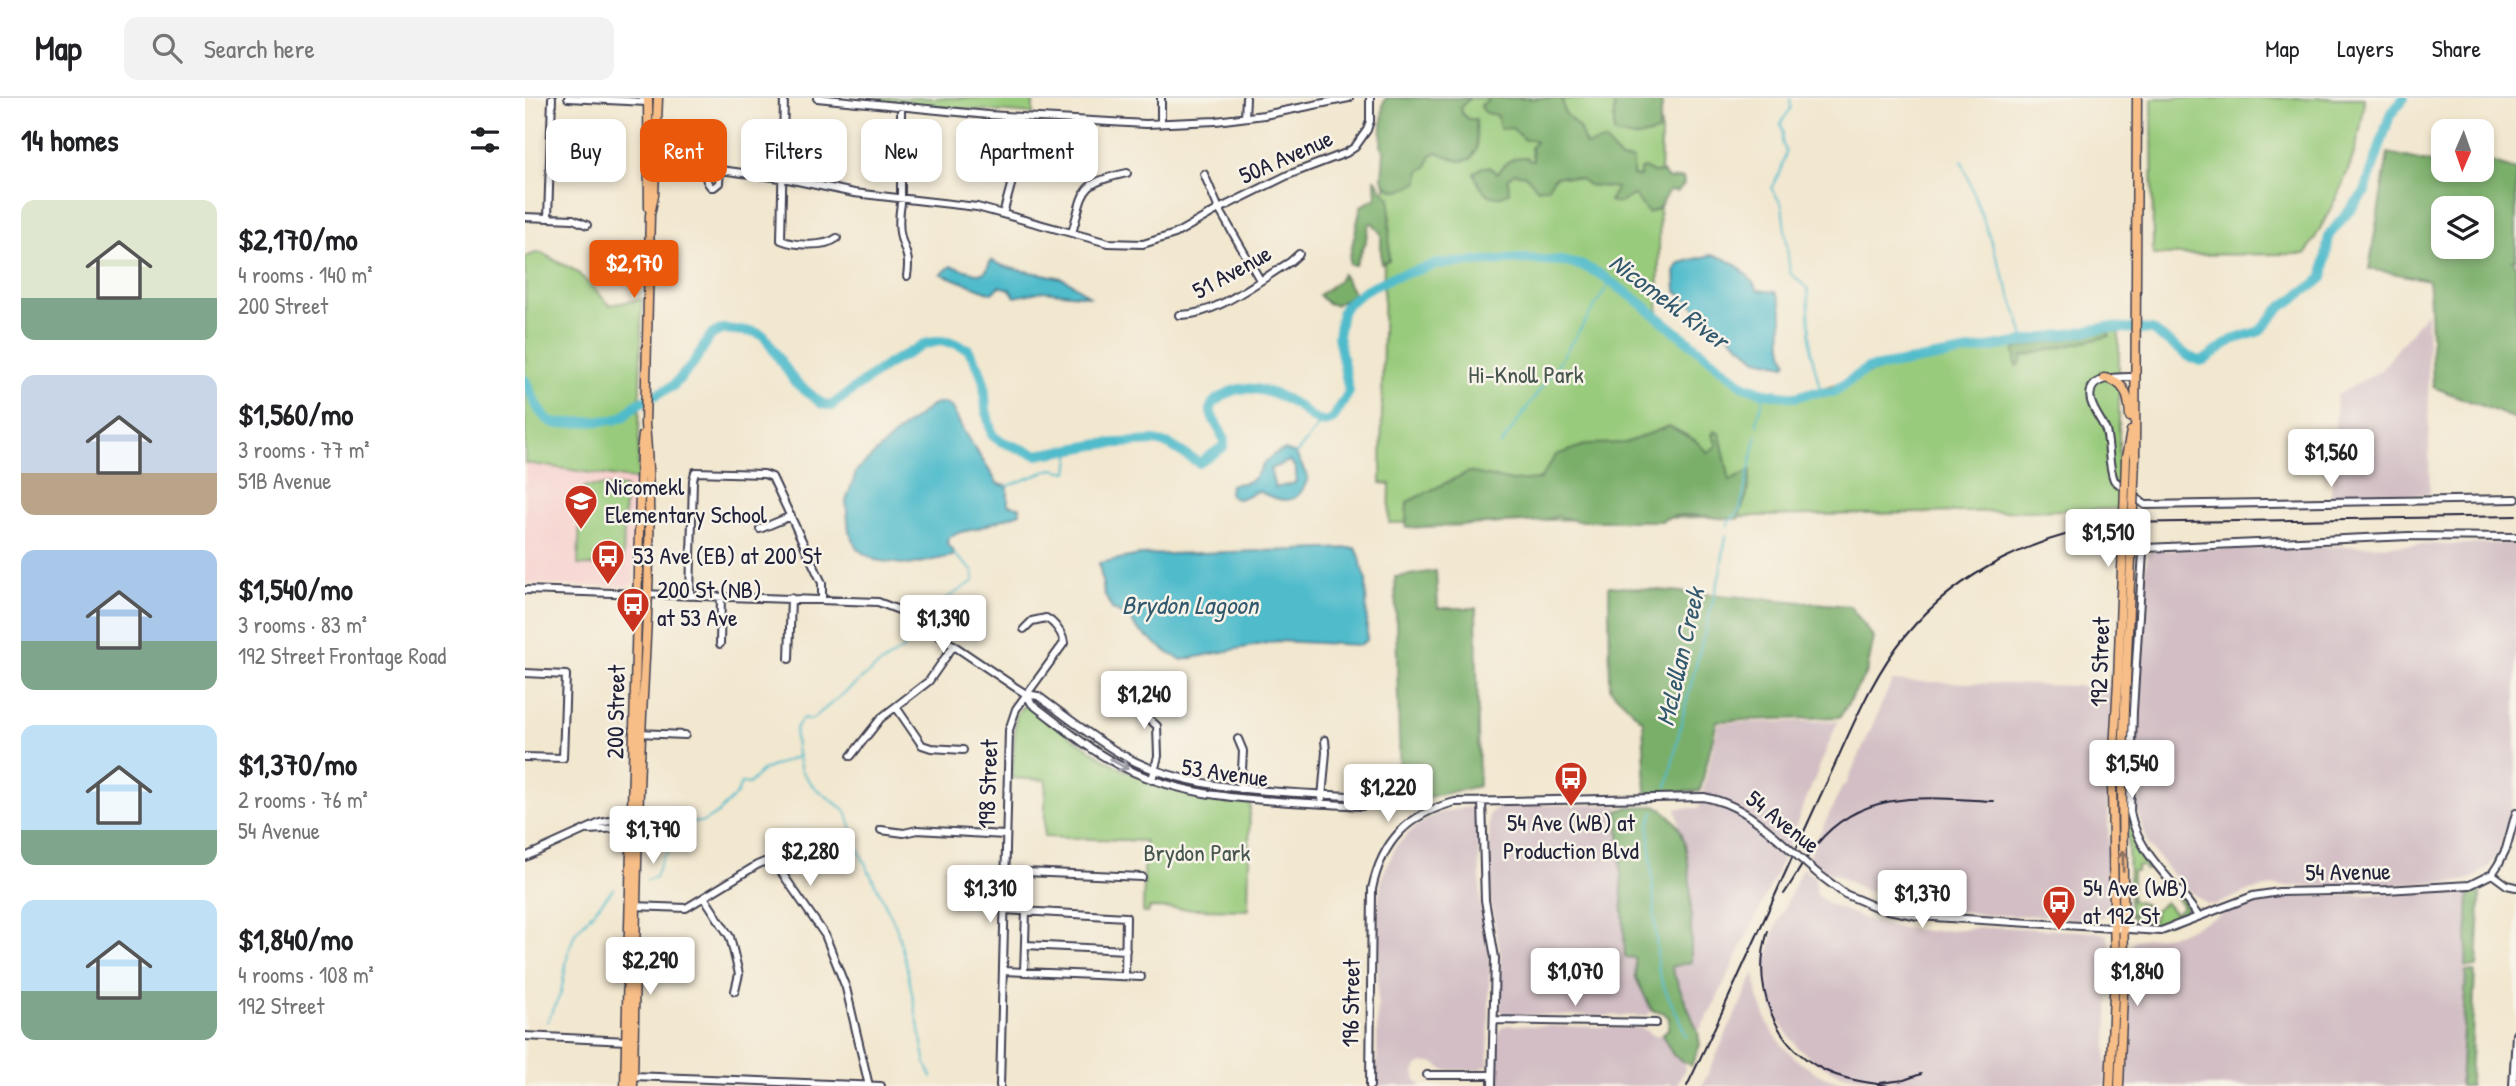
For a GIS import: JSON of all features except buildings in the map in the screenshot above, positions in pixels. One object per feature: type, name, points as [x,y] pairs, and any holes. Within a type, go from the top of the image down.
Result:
[{"type":"main road","name":"200 Street","points":[[657,119],[658,98]]},
{"type":"main road","name":"192 Street","points":[[2110,1086],[2123,832],[2122,682],[2130,458],[2137,359],[2137,98]]},
{"type":"main road","points":[[647,100],[652,107],[652,119]]},
{"type":"main road","name":"200 Street","points":[[638,733],[649,595],[645,420],[650,215],[647,195],[647,100]]},
{"type":"main road","name":"200 Street","points":[[650,215],[655,182]]},
{"type":"main road","points":[[2104,378],[2116,381],[2124,387],[2129,406],[2129,438]]},
{"type":"main road","name":"192 Street","points":[[2130,458],[2129,438],[2134,407]]},
{"type":"main road","name":"200 Street","points":[[633,1086],[638,594],[641,451],[645,420]]},
{"type":"main road","name":"192 Street","points":[[2119,1086],[2125,972],[2119,928],[2112,785],[2122,682]]},
{"type":"main road","points":[[2112,785],[2117,792],[2118,816],[2123,832]]},
{"type":"main road","name":"200 Street","points":[[625,1086],[634,907]]},
{"type":"street","points":[[548,218],[552,98]]},
{"type":"street","points":[[568,98],[647,100]]},
{"type":"street","points":[[783,119],[784,98]]},
{"type":"street","points":[[817,98],[901,108],[1063,121],[1161,124],[1290,111],[1349,98]]},
{"type":"street","points":[[1161,98],[1161,124]]},
{"type":"street","points":[[1245,117],[1246,98]]},
{"type":"street","name":"50A Avenue","points":[[804,182],[854,193],[977,207],[1117,244],[1150,243],[1175,234],[1286,172],[1346,153],[1355,147],[1367,130],[1370,121],[1370,98]]},
{"type":"street","points":[[901,108],[901,198],[898,217],[901,238],[909,261],[907,276]]},
{"type":"street","points":[[1072,233],[1084,193],[1090,184],[1099,179],[1127,173]]},
{"type":"street","points":[[1204,174],[1219,209],[1260,280]]},
{"type":"street","points":[[781,182],[781,240],[788,243],[823,244],[837,238]]},
{"type":"street","points":[[1003,214],[1012,182]]},
{"type":"street","points":[[525,217],[577,220],[587,225]]},
{"type":"street","name":"51 Avenue","points":[[1179,315],[1204,312],[1299,254]]},
{"type":"street","points":[[2136,376],[2104,378],[2094,385],[2091,395],[2106,431],[2113,476],[2124,491],[2145,506],[2516,499]]},
{"type":"street","points":[[690,596],[695,472],[764,474],[774,479],[822,583],[822,599]]},
{"type":"street","points":[[760,529],[791,516]]},
{"type":"street","points":[[2198,916],[2185,896],[2143,848],[2130,812],[2131,746],[2143,552],[2148,546],[2409,536],[2516,537]]},
{"type":"street","name":"53 Avenue","points":[[525,590],[871,601],[892,606],[1026,694],[1033,704],[1092,748],[1124,768],[1152,780],[1190,790],[1240,797],[1362,806]]},
{"type":"street","points":[[720,644],[721,597]]},
{"type":"street","points":[[789,659],[791,598]]},
{"type":"street","name":"198 Street","points":[[1000,1086],[1009,730],[1013,713],[1062,649],[1064,640],[1052,622],[1046,618],[1032,621],[1024,629]]},
{"type":"street","points":[[852,756],[878,721],[929,681],[954,645]]},
{"type":"street","points":[[525,673],[566,675],[563,758],[525,757]]},
{"type":"street","name":"53 Avenue","points":[[1026,694],[1038,696],[1097,740],[1128,758],[1182,778],[1241,788],[1363,797]]},
{"type":"street","points":[[1127,699],[1157,726],[1152,780]]},
{"type":"street","points":[[896,707],[922,745],[963,750]]},
{"type":"street","points":[[638,733],[685,735]]},
{"type":"street","points":[[1238,739],[1243,751],[1240,797]]},
{"type":"street","points":[[1325,740],[1325,803]]},
{"type":"street","name":"54 Avenue","points":[[1371,920],[1374,879],[1381,859],[1395,836],[1422,813],[1455,802],[1704,797],[1720,800],[1747,812],[1845,894],[1878,908],[1909,915],[2161,932],[2253,895],[2461,887],[2491,874]]},
{"type":"street","points":[[1482,801],[1485,900],[1495,958],[1492,1086]]},
{"type":"street","points":[[2516,813],[2502,858],[2491,874],[2507,885],[2516,887]]},
{"type":"street","points":[[525,857],[610,821],[635,825]]},
{"type":"street","points":[[881,830],[1005,835]]},
{"type":"street","points":[[634,907],[682,909],[764,862],[775,863],[825,935],[846,988],[869,1086]]},
{"type":"street","points":[[1005,871],[1142,877]]},
{"type":"street","points":[[704,897],[730,937],[739,974],[734,991]]},
{"type":"street","points":[[1004,911],[1126,917],[1125,976]]},
{"type":"street","points":[[1024,972],[1026,911]]},
{"type":"street","name":"196 Street","points":[[1370,1086],[1371,920]]},
{"type":"street","points":[[1025,945],[1126,950]]},
{"type":"street","points":[[1003,971],[1141,977]]},
{"type":"street","points":[[1494,1020],[1656,1023]]},
{"type":"street","points":[[2513,1086],[2516,1034]]},
{"type":"street","points":[[525,1036],[627,1041]]},
{"type":"street","points":[[1427,1075],[1492,1075]]},
{"type":"street","points":[[633,1076],[881,1086]]},
{"type":"shaded area","points":[[2427,312],[2430,494],[2331,495],[2337,395],[2380,371]]},
{"type":"shaded area","name":"Nicomekl Elementary School","points":[[525,464],[638,480],[634,584],[626,587],[525,584]]},
{"type":"shaded area","points":[[2516,543],[2516,791],[2500,849],[2490,866],[2476,877],[2459,882],[2342,887],[2273,886],[2249,891],[2215,905],[2207,904],[2181,885],[2148,845],[2137,810],[2136,760],[2146,563],[2149,552]]},
{"type":"shaded area","points":[[1892,681],[2113,687],[2108,777],[2109,912],[2085,920],[2052,916],[1985,915],[1893,900],[1860,888],[1834,873],[1825,873],[1808,858],[1843,785],[1846,785]]},
{"type":"shaded area","points":[[1838,721],[1777,872],[1711,1011],[1698,1032],[1671,967],[1691,962],[1687,861],[1676,808],[1699,808],[1719,723]]},
{"type":"shaded area","points":[[1508,805],[1618,805],[1625,957],[1635,957],[1636,978],[1652,1011],[1646,1016],[1510,1015],[1500,1010],[1500,952],[1490,900],[1489,816],[1493,810]]},
{"type":"shaded area","points":[[1468,807],[1475,813],[1478,823],[1481,905],[1490,948],[1488,1065],[1479,1070],[1444,1070],[1434,1063],[1423,1063],[1417,1066],[1414,1073],[1422,1086],[1377,1086],[1378,903],[1382,877],[1396,846],[1416,826],[1439,813]]},
{"type":"shaded area","points":[[1802,868],[1815,878],[1816,894],[1829,904],[1873,922],[1928,931],[2000,927],[2097,932],[2107,935],[2111,949],[2105,1086],[1908,1086],[1872,1077],[1869,1079],[1841,1074],[1817,1063],[1798,1048],[1778,1021],[1768,988],[1766,962],[1774,931]]},
{"type":"shaded area","points":[[2469,891],[2460,1086],[2124,1086],[2130,948],[2135,940],[2177,934],[2250,902],[2274,897]]},
{"type":"shaded area","points":[[1755,972],[1758,997],[1769,1026],[1783,1046],[1798,1061],[1818,1074],[1862,1086],[1702,1086]]},
{"type":"shaded area","points":[[1502,1027],[1642,1028],[1652,1035],[1662,1035],[1672,1055],[1683,1060],[1685,1069],[1676,1086],[1666,1083],[1665,1086],[1498,1086],[1498,1035]]},
{"type":"green space","points":[[859,98],[1033,98],[1033,114],[893,104]]},
{"type":"green space","points":[[1386,98],[1470,98],[1461,107],[1462,114],[1468,119],[1476,119],[1477,148],[1471,159],[1459,161],[1437,152],[1431,155],[1427,167],[1420,171],[1419,181],[1404,189],[1390,188],[1382,179],[1383,104]]},
{"type":"green space","name":"Hi-Knoll Park","points":[[1409,98],[1618,101],[1621,124],[1661,125],[1658,318],[1726,370],[1769,392],[1798,394],[1934,357],[2066,334],[2092,330],[2119,332],[2119,509],[1389,523],[1390,484],[1381,483],[1386,103]]},
{"type":"green space","points":[[1491,98],[1562,98],[1565,113],[1579,128],[1586,145],[1605,141],[1621,159],[1633,160],[1633,175],[1637,177],[1640,176],[1640,169],[1644,168],[1654,173],[1663,172],[1668,179],[1683,178],[1684,184],[1678,191],[1670,190],[1658,209],[1648,213],[1634,195],[1620,202],[1609,201],[1617,188],[1588,185],[1581,179],[1561,176],[1555,177],[1548,187],[1538,189],[1525,175],[1514,173],[1508,179],[1509,192],[1497,197],[1487,194],[1474,173],[1483,167],[1499,172],[1507,163],[1517,158],[1526,157],[1533,161],[1531,147],[1536,142],[1525,140],[1512,128],[1500,129],[1497,115],[1485,112],[1481,105]]},
{"type":"green space","points":[[1599,98],[1661,98],[1658,132],[1634,138],[1614,134],[1614,104]]},
{"type":"green space","points":[[2152,98],[2364,98],[2352,160],[2336,199],[2306,254],[2153,255]]},
{"type":"green space","points":[[2388,153],[2431,163],[2431,182],[2494,182],[2494,163],[2516,170],[2516,259],[2513,260],[2516,264],[2516,419],[2433,387],[2429,280],[2369,269]]},
{"type":"green space","points":[[1375,178],[1390,198],[1389,260],[1381,263],[1381,234],[1373,223],[1369,224],[1365,244],[1355,265],[1350,265],[1361,206],[1376,198]]},
{"type":"green space","points":[[539,252],[576,271],[610,305],[642,299],[638,480],[525,463],[525,257]]},
{"type":"green space","points":[[1342,274],[1354,294],[1335,305],[1327,303],[1319,295],[1338,281]]},
{"type":"green space","points":[[2108,331],[2110,336],[2023,356],[2020,364],[2016,366],[2014,350],[2021,347]]},
{"type":"green space","points":[[1669,426],[1695,440],[1708,453],[1717,445],[1712,435],[1714,431],[1720,434],[1730,481],[1751,470],[1747,495],[1738,519],[1679,515],[1661,521],[1577,521],[1557,516],[1543,521],[1406,528],[1407,502],[1468,472],[1513,481],[1540,479],[1556,455],[1588,444],[1625,443]]},
{"type":"green space","points":[[587,486],[625,487],[623,566],[578,565],[581,490]]},
{"type":"green space","points":[[1436,571],[1438,608],[1476,608],[1479,786],[1415,800],[1400,782],[1395,577]]},
{"type":"green space","points":[[1609,586],[1850,606],[1874,638],[1867,672],[1840,717],[1717,721],[1700,791],[1646,793],[1643,721],[1610,689]]},
{"type":"green space","name":"Brydon Park","points":[[1028,705],[1091,750],[1137,776],[1187,793],[1250,802],[1248,910],[1149,908],[1148,913],[1143,913],[1145,841],[1044,837],[1046,780],[1012,778],[1016,715],[1022,707]]},
{"type":"green space","points":[[1655,806],[1669,815],[1679,827],[1686,850],[1691,899],[1691,962],[1671,967],[1698,1032],[1700,1045],[1691,1066],[1673,1055],[1662,1035],[1668,1029],[1669,1018],[1663,1012],[1652,1011],[1636,978],[1635,958],[1625,957],[1618,811],[1629,807]]},
{"type":"green space","points":[[2127,814],[2142,852],[2158,872],[2157,876],[2149,868],[2145,870],[2144,866],[2137,866],[2137,871],[2132,871],[2132,901],[2139,902],[2137,910],[2130,916]]},
{"type":"green space","points":[[2164,879],[2187,905],[2184,914],[2161,925],[2135,922],[2132,916],[2138,912],[2142,903],[2147,906],[2142,907],[2142,919],[2154,920],[2155,910],[2165,902],[2175,914],[2183,906],[2161,880]]},
{"type":"green space","points":[[2481,886],[2477,967],[2466,967],[2469,891]]},
{"type":"green space","points":[[2466,971],[2475,972],[2470,1086],[2460,1086]]},
{"type":"water","points":[[1711,255],[1726,259],[1738,267],[1758,290],[1775,292],[1781,307],[1783,352],[1787,361],[1785,365],[1757,359],[1676,291],[1675,270],[1680,263]]},
{"type":"water","points":[[991,260],[1016,270],[1061,278],[1089,296],[1043,291],[1015,297],[1010,289],[999,286],[992,293],[941,274],[951,266],[980,274],[986,271]]},
{"type":"water","points":[[944,403],[952,408],[998,484],[1008,486],[1008,505],[1020,507],[1020,513],[948,538],[947,545],[954,552],[953,556],[909,565],[875,560],[857,549],[849,531],[846,501],[857,470],[904,427],[934,404]]},
{"type":"water","points":[[1285,450],[1296,454],[1308,478],[1299,494],[1294,498],[1282,500],[1258,491],[1239,499],[1233,498],[1229,493],[1230,485],[1252,480],[1265,462]],"holes":[[[1289,461],[1296,471],[1295,483],[1275,488],[1270,469]]]},
{"type":"water","name":"Brydon Lagoon","points":[[1355,548],[1366,577],[1367,640],[1359,645],[1277,641],[1182,660],[1168,653],[1136,628],[1131,619],[1112,609],[1104,593],[1099,563],[1140,555]]},
{"type":"waterway","points":[[1790,98],[1791,108],[1781,123],[1782,142],[1786,152],[1780,173],[1771,188],[1782,205],[1790,273],[1808,289],[1811,352],[1821,392]]},
{"type":"waterway","name":"Nicomekl River","points":[[525,380],[537,407],[551,422],[558,424],[614,420],[673,386],[692,365],[711,335],[723,329],[755,332],[764,336],[795,382],[821,403],[831,406],[888,364],[925,344],[940,341],[968,349],[984,383],[986,410],[992,435],[1000,441],[1037,455],[1101,444],[1155,441],[1170,445],[1199,463],[1223,447],[1224,441],[1211,413],[1211,407],[1215,401],[1236,390],[1262,390],[1296,405],[1317,421],[1333,419],[1349,392],[1338,336],[1342,312],[1346,305],[1365,290],[1393,277],[1438,264],[1523,259],[1561,261],[1598,273],[1634,298],[1744,386],[1765,393],[1796,397],[1809,393],[1833,392],[1867,369],[2108,327],[2152,330],[2188,356],[2200,361],[2232,340],[2260,331],[2279,309],[2323,278],[2329,235],[2365,192],[2390,115],[2404,98]]},
{"type":"waterway","points":[[1962,161],[2025,342]]},
{"type":"waterway","points":[[1500,446],[1554,370],[1611,281]]},
{"type":"waterway","name":"McLellan Creek","points":[[1758,426],[1757,420],[1765,393]]},
{"type":"waterway","points":[[1296,454],[1321,423]]},
{"type":"waterway","name":"McLellan Creek","points":[[1728,526],[1740,510],[1757,434]]},
{"type":"waterway","points":[[1008,486],[1052,469],[1068,472],[1071,449]]},
{"type":"waterway","name":"McLellan Creek","points":[[1667,787],[1720,574],[1726,536]]},
{"type":"waterway","points":[[928,610],[974,581],[973,571],[954,554]]},
{"type":"waterway","points":[[917,634],[903,649],[811,720],[803,718],[795,735],[801,771],[814,787],[846,811],[859,851],[896,926],[926,1064],[932,1077]]},
{"type":"waterway","points":[[647,880],[655,877],[663,856],[675,848],[686,826],[703,822],[718,813],[737,794],[741,783],[749,784],[763,770],[799,756]]},
{"type":"waterway","name":"McLellan Creek","points":[[1654,812],[1649,825],[1658,970],[1686,1037]]},
{"type":"waterway","points":[[547,1022],[561,993],[568,953],[575,933],[614,888]]},
{"type":"railway","points":[[1687,1086],[1870,689],[1893,652],[1927,612],[1976,574],[2032,546],[2091,528],[2122,523],[2516,516]]},
{"type":"railway","points":[[1784,894],[1817,844],[1835,826],[1855,813],[1876,805],[1922,798],[1994,801]]},
{"type":"railway","points":[[1768,931],[1763,951],[1765,992],[1779,1029],[1791,1045],[1806,1059],[1824,1070],[1888,1086]]},
{"type":"railway","points":[[1880,1083],[1904,1080],[1921,1074]]},
{"type":"place","name":"Nicomekl Elementary School","points":[[581,531]]},
{"type":"place","name":"53 Ave (EB) at 200 St","points":[[608,586]]},
{"type":"place","name":"200 St (NB) at 53 Ave","points":[[633,634]]},
{"type":"place","name":"54 Ave (WB) at Production Blvd","points":[[1571,808]]},
{"type":"place","name":"54 Ave (WB) at 192 St","points":[[2059,932]]}]
